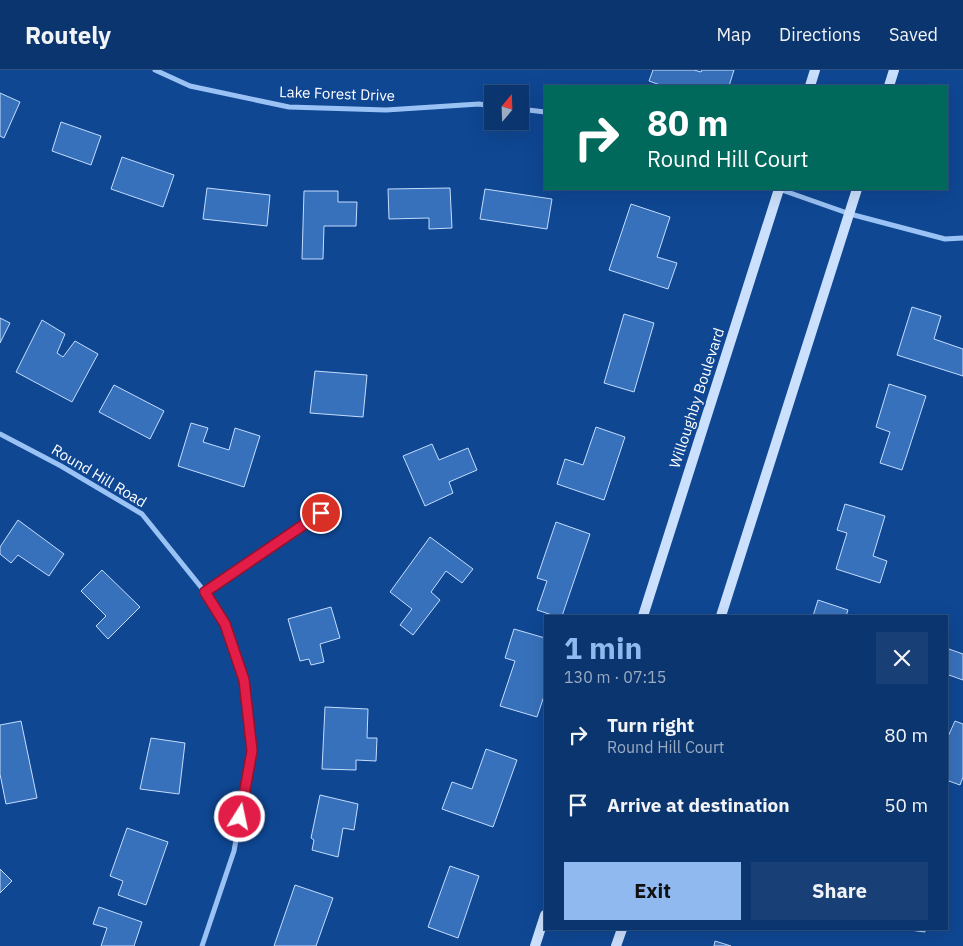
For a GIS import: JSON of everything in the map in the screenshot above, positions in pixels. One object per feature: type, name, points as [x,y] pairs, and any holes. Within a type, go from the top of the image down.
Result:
[{"type":"street","name":"Lake Forest Drive","points":[[155,70],[190,86],[289,107],[386,110],[484,105]]},
{"type":"street","points":[[810,85],[815,70]]},
{"type":"street","points":[[889,85],[894,70]]},
{"type":"street","points":[[529,110],[544,112]]},
{"type":"street","name":"Willoughby Boulevard","points":[[643,615],[779,190]]},
{"type":"street","points":[[782,190],[850,214],[945,239],[963,238]]},
{"type":"street","points":[[721,615],[857,190]]},
{"type":"street","name":"Round Hill Road","points":[[0,434],[61,466],[142,514],[205,592],[225,624],[244,680],[252,751],[234,850],[202,946]]},
{"type":"street","points":[[205,592],[321,513]]},
{"type":"street","points":[[535,946],[544,918]]},
{"type":"street","points":[[616,946],[622,930]]},
{"type":"building","points":[[653,70],[694,70],[701,72],[702,70],[734,70],[729,85],[660,85],[649,81]]},
{"type":"building","points":[[0,93],[20,102],[4,138],[0,136]]},
{"type":"building","points":[[61,122],[101,136],[91,165],[52,151]]},
{"type":"building","points":[[122,157],[174,175],[163,207],[111,189]]},
{"type":"building","points":[[207,188],[270,195],[267,226],[203,219]]},
{"type":"building","points":[[450,188],[452,228],[429,229],[429,218],[389,219],[388,189]]},
{"type":"building","points":[[485,189],[552,199],[547,229],[480,219]]},
{"type":"building","points":[[304,191],[338,191],[338,202],[357,202],[356,226],[324,226],[323,259],[302,259]]},
{"type":"building","points":[[631,204],[670,217],[657,257],[677,263],[668,289],[609,270]]},
{"type":"building","points":[[912,307],[941,316],[934,339],[963,349],[963,376],[897,355]]},
{"type":"building","points":[[624,314],[654,323],[634,392],[604,383]]},
{"type":"building","points":[[0,318],[10,323],[0,343]]},
{"type":"building","points":[[42,320],[65,334],[57,353],[63,357],[75,341],[98,354],[72,402],[16,372]]},
{"type":"building","points":[[315,371],[367,375],[363,417],[310,413]]},
{"type":"building","points":[[889,384],[926,396],[902,470],[880,463],[890,432],[876,427]]},
{"type":"building","points":[[114,385],[164,411],[150,439],[99,412]]},
{"type":"building","points":[[191,423],[208,428],[203,442],[229,450],[235,428],[260,436],[244,487],[178,466]]},
{"type":"building","points":[[596,427],[625,437],[604,500],[557,484],[565,459],[583,465]]},
{"type":"building","points":[[432,444],[439,460],[468,448],[477,470],[449,482],[453,493],[425,506],[403,456]]},
{"type":"building","points":[[845,504],[885,516],[873,556],[887,561],[880,583],[836,569],[847,533],[837,530]]},
{"type":"building","points":[[18,520],[64,554],[49,576],[18,555],[11,563],[0,554],[0,547]]},
{"type":"building","points":[[556,522],[590,534],[562,615],[552,615],[537,610],[547,581],[537,578]]},
{"type":"building","points":[[430,537],[473,569],[462,583],[446,571],[431,592],[440,600],[413,635],[400,625],[412,609],[390,592]]},
{"type":"building","points":[[102,570],[140,607],[108,639],[96,626],[106,616],[81,591]]},
{"type":"building","points":[[818,600],[848,610],[846,615],[813,615]]},
{"type":"building","points":[[331,607],[340,638],[320,644],[324,662],[311,665],[309,659],[300,661],[288,619]]},
{"type":"building","points":[[514,629],[544,638],[544,696],[537,717],[500,706],[515,661],[505,658]]},
{"type":"building","points":[[948,649],[963,654],[963,680],[948,675]]},
{"type":"building","points":[[325,707],[368,709],[367,738],[377,738],[376,761],[356,760],[356,770],[322,769]]},
{"type":"building","points":[[21,721],[37,798],[6,804],[0,774],[0,725]]},
{"type":"building","points":[[955,721],[963,724],[963,777],[960,785],[948,781],[948,737]]},
{"type":"building","points":[[151,738],[185,743],[179,794],[140,789]]},
{"type":"building","points":[[486,749],[517,760],[493,827],[442,809],[452,782],[472,789]]},
{"type":"building","points":[[320,795],[358,804],[354,830],[343,828],[338,857],[312,850],[314,840],[311,838]]},
{"type":"building","points":[[127,828],[168,842],[146,905],[118,895],[123,881],[110,876]]},
{"type":"building","points":[[450,866],[479,876],[458,938],[428,927]]},
{"type":"building","points":[[0,869],[12,881],[0,893]]},
{"type":"building","points":[[295,885],[333,898],[316,946],[274,946]]},
{"type":"building","points":[[99,907],[142,922],[134,946],[101,946],[107,928],[93,924]]},
{"type":"building","points":[[715,941],[731,946],[714,946]]},
{"type":"route","points":[[240,817],[252,751],[244,680],[225,624],[205,592],[321,513]]}]
